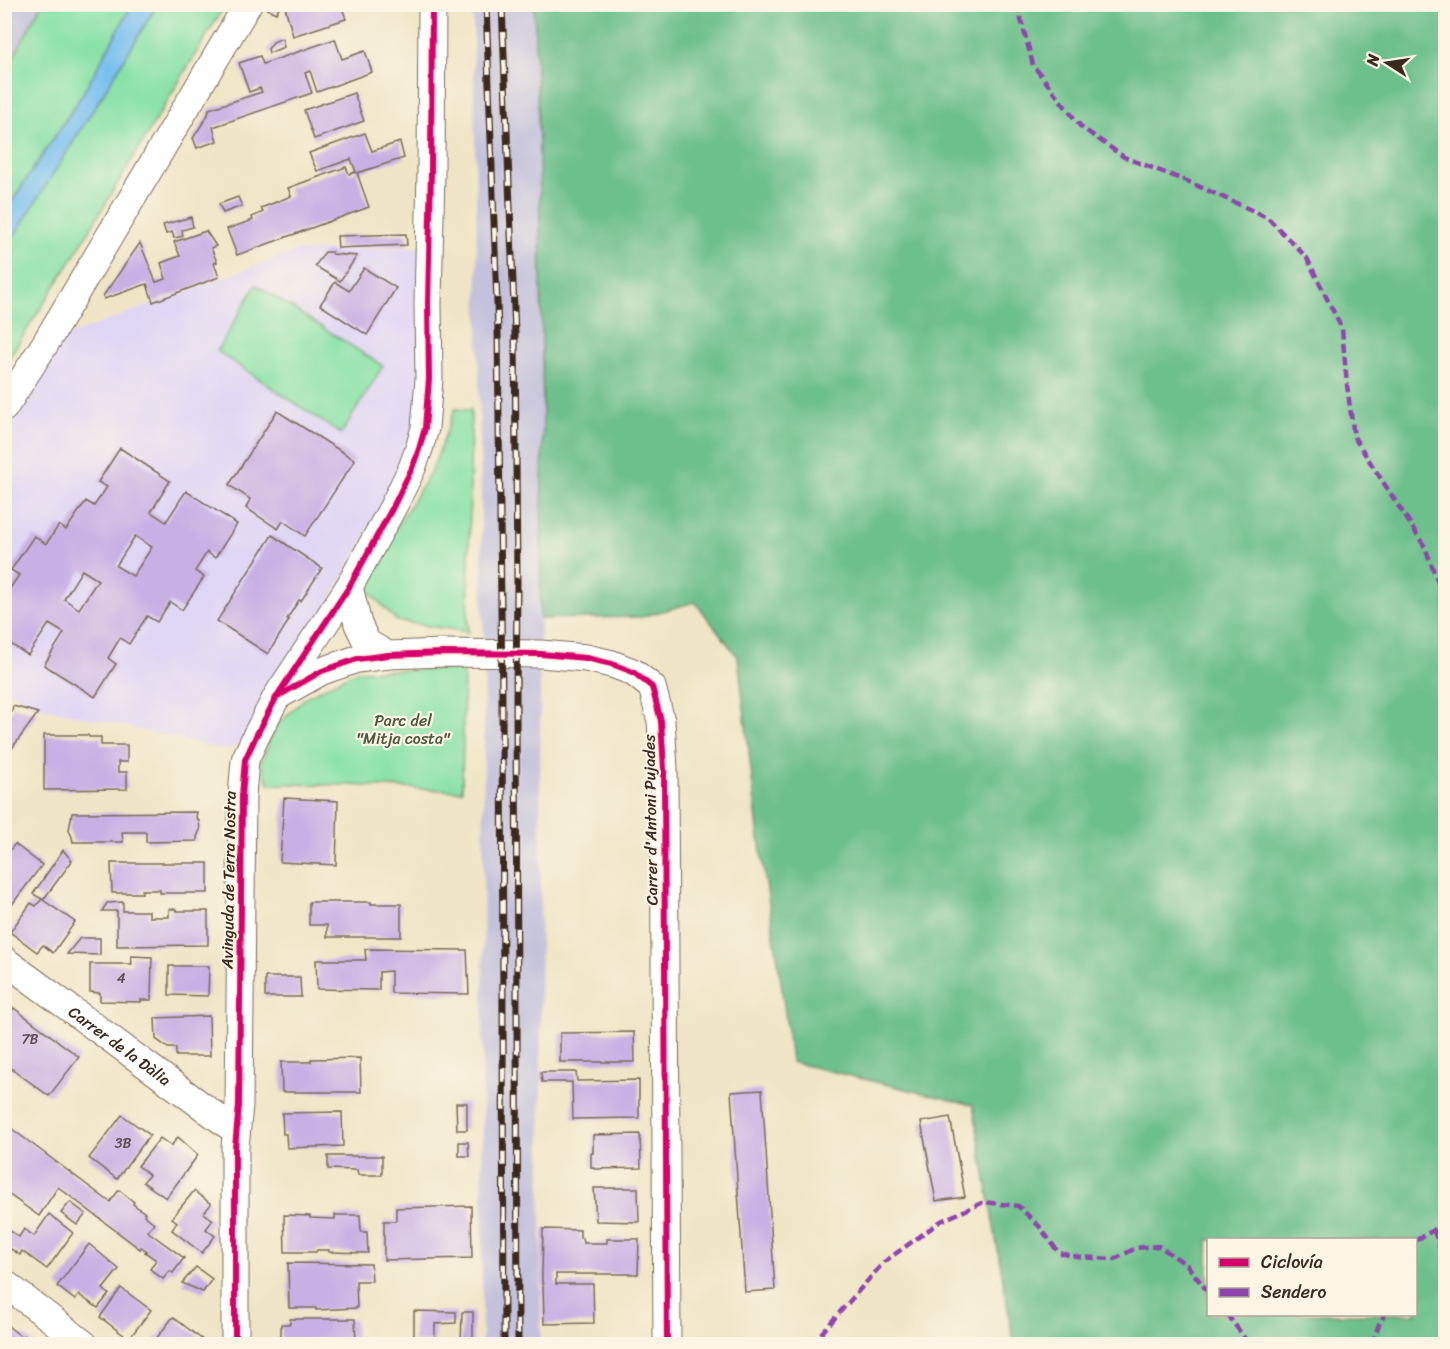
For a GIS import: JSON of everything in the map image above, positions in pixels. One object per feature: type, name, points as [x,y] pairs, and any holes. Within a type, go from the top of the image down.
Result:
[{"type":"street","points":[[4,408],[45,345],[248,4]]},
{"type":"street","name":"Avinguda de Terra Nostra","points":[[235,1344],[235,1148],[239,1105],[243,779],[246,760],[255,736],[277,696],[349,587],[393,507],[419,449],[425,428],[429,379],[432,4]]},
{"type":"street","points":[[349,587],[358,624],[367,643],[388,655]]},
{"type":"street","name":"Carrer d'Antoni Pujades","points":[[277,696],[322,671],[357,659],[388,655],[443,653],[541,654],[586,658],[633,672],[652,687],[661,721],[664,769],[667,1344]]},
{"type":"street","name":"Carrer de la Dàlia","points":[[4,960],[236,1131]]},
{"type":"street","points":[[4,1284],[84,1344]]},
{"type":"shaded area","points":[[5,5],[41,5],[5,74]]},
{"type":"shaded area","points":[[471,5],[534,5],[539,147],[543,419],[540,619],[541,1344],[482,1344],[484,679]]},
{"type":"shaded area","points":[[429,247],[425,428],[256,736],[226,750],[34,705],[5,689],[4,408],[45,344],[296,251]]},
{"type":"green space","points":[[41,5],[132,5],[82,95],[5,212],[5,74]]},
{"type":"green space","points":[[157,5],[225,5],[71,261],[5,364],[4,251]]},
{"type":"green space","points":[[534,5],[1445,5],[1445,1344],[1014,1344],[973,1105],[791,1062],[759,839],[738,657],[695,602],[641,617],[540,619],[543,419],[539,147]]},
{"type":"green space","points":[[256,285],[383,366],[341,434],[217,351]]},
{"type":"green space","points":[[455,409],[471,410],[468,632],[397,621],[362,584],[433,468]]},
{"type":"green space","name":"Parc del \"Mitja costa\"","points":[[464,669],[462,791],[348,785],[269,784],[261,763],[276,726],[306,697],[356,671]]},
{"type":"water","points":[[132,5],[157,5],[5,251],[5,212],[82,95]]},
{"type":"building","points":[[269,4],[281,4],[276,13],[267,9]]},
{"type":"building","points":[[286,4],[341,4],[346,19],[293,36]]},
{"type":"building","points":[[282,38],[284,47],[269,53],[268,49],[273,42]]},
{"type":"building","points":[[335,39],[342,59],[365,51],[372,72],[317,92],[310,71],[305,73],[312,93],[213,127],[217,141],[197,148],[193,138],[208,115],[209,109],[262,92],[260,88],[249,92],[239,63],[260,56],[263,64]]},
{"type":"building","points":[[354,93],[364,121],[314,139],[304,110]]},
{"type":"building","points":[[365,133],[372,151],[400,142],[404,158],[357,173],[369,207],[237,255],[227,229],[253,220],[252,217],[263,212],[261,208],[291,196],[288,188],[346,167],[349,174],[356,172],[351,159],[317,171],[309,153]]},
{"type":"building","points":[[238,197],[242,206],[223,213],[219,204]]},
{"type":"building","points":[[191,217],[193,227],[182,230],[183,236],[174,238],[172,232],[166,234],[163,225]]},
{"type":"building","points":[[206,231],[216,246],[211,248],[217,262],[214,263],[219,277],[153,302],[147,284],[104,299],[103,296],[140,243],[156,282],[166,279],[161,263],[180,256],[174,242]]},
{"type":"building","points":[[406,234],[407,245],[338,248],[337,236]]},
{"type":"building","points":[[325,252],[357,256],[340,281],[315,266]]},
{"type":"building","points":[[364,268],[396,288],[367,335],[320,305],[335,282],[349,291]]},
{"type":"building","points":[[277,411],[355,460],[305,536],[283,521],[278,529],[246,508],[250,499],[229,485]]},
{"type":"building","points":[[120,448],[170,481],[151,512],[166,522],[186,491],[237,524],[215,558],[207,552],[195,571],[204,577],[182,610],[170,602],[157,622],[147,616],[129,644],[120,638],[108,658],[116,664],[95,697],[44,665],[64,633],[49,624],[28,655],[4,640],[4,591],[7,593],[19,575],[11,570],[34,536],[46,544],[59,525],[66,530],[86,501],[94,506],[107,487],[98,482]],"holes":[[[135,536],[152,547],[133,576],[116,566]],[[82,570],[98,580],[79,609],[64,599]]]},
{"type":"building","points":[[272,535],[322,568],[287,619],[289,620],[268,654],[217,621]]},
{"type":"building","points":[[13,706],[38,713],[7,755],[4,754],[4,710],[12,712]]},
{"type":"building","points":[[44,735],[88,735],[89,737],[101,737],[101,745],[127,745],[127,762],[118,762],[118,772],[127,772],[127,789],[44,790]]},
{"type":"building","points":[[284,798],[338,801],[336,865],[280,862]]},
{"type":"building","points":[[197,812],[196,817],[200,830],[197,841],[146,842],[146,832],[122,832],[123,842],[73,842],[69,830],[72,813]]},
{"type":"building","points":[[15,844],[42,865],[4,915],[4,857]]},
{"type":"building","points":[[63,850],[72,861],[43,900],[75,922],[53,953],[43,945],[37,952],[10,932],[31,903],[36,906],[42,899],[33,894]]},
{"type":"building","points":[[111,863],[208,863],[208,893],[160,893],[160,890],[142,890],[142,893],[112,893]]},
{"type":"building","points":[[123,902],[123,911],[149,911],[149,917],[169,917],[169,909],[208,911],[208,945],[117,946],[117,911],[102,911],[107,903]]},
{"type":"building","points":[[309,902],[401,904],[401,937],[327,937],[327,925],[309,925]]},
{"type":"building","points":[[80,938],[100,938],[100,955],[67,954]]},
{"type":"building","points":[[365,949],[467,950],[469,994],[391,993],[391,971],[379,972],[379,990],[317,989],[316,960],[366,960]]},
{"type":"building","points":[[131,956],[152,957],[151,1000],[141,1000],[141,1002],[100,1001],[100,993],[90,992],[90,964],[132,964]]},
{"type":"building","points":[[169,966],[209,966],[208,996],[169,995]]},
{"type":"building","points":[[265,977],[300,977],[301,997],[265,997]]},
{"type":"building","points":[[14,1008],[79,1057],[49,1096],[4,1063],[4,1021]]},
{"type":"building","points":[[209,1016],[210,1056],[176,1056],[176,1048],[168,1048],[156,1039],[155,1018]]},
{"type":"building","points":[[634,1032],[635,1062],[560,1062],[560,1033]]},
{"type":"building","points":[[360,1058],[361,1092],[282,1092],[281,1062]]},
{"type":"building","points":[[541,1072],[576,1072],[577,1081],[639,1080],[639,1118],[573,1119],[572,1082],[542,1082]]},
{"type":"building","points":[[762,1090],[775,1290],[745,1292],[731,1092]]},
{"type":"building","points":[[456,1103],[467,1103],[467,1130],[457,1130]]},
{"type":"building","points":[[342,1112],[343,1146],[287,1148],[286,1134],[283,1134],[282,1113]]},
{"type":"building","points":[[122,1115],[150,1135],[117,1179],[89,1158]]},
{"type":"building","points":[[950,1117],[965,1197],[936,1201],[921,1122]]},
{"type":"building","points":[[4,1123],[110,1202],[119,1190],[134,1202],[133,1204],[154,1223],[147,1231],[184,1258],[173,1273],[170,1271],[163,1279],[150,1269],[156,1260],[145,1252],[147,1251],[141,1247],[140,1249],[58,1187],[39,1216],[4,1191]]},
{"type":"building","points":[[640,1134],[641,1168],[594,1169],[591,1167],[593,1135]]},
{"type":"building","points":[[178,1137],[198,1155],[166,1198],[143,1182],[149,1175],[138,1166],[160,1138],[171,1146]]},
{"type":"building","points":[[459,1142],[468,1142],[469,1156],[459,1156]]},
{"type":"building","points":[[328,1156],[382,1156],[382,1175],[358,1175],[357,1170],[328,1169]]},
{"type":"building","points":[[594,1188],[638,1188],[639,1222],[596,1221]]},
{"type":"building","points":[[194,1191],[211,1204],[204,1213],[213,1220],[206,1229],[215,1236],[202,1253],[172,1230],[177,1222],[172,1218]]},
{"type":"building","points":[[70,1202],[86,1214],[77,1225],[61,1213]]},
{"type":"building","points":[[471,1206],[472,1258],[384,1260],[384,1221],[396,1221],[396,1208]]},
{"type":"building","points":[[49,1214],[73,1233],[47,1269],[22,1251],[20,1255],[11,1249],[4,1258],[4,1236],[9,1230],[19,1237],[24,1229],[34,1236]]},
{"type":"building","points":[[284,1215],[335,1219],[335,1215],[360,1215],[361,1232],[367,1232],[368,1253],[329,1252],[329,1250],[285,1252]]},
{"type":"building","points":[[543,1229],[580,1230],[583,1243],[607,1243],[607,1239],[639,1239],[638,1274],[556,1274],[556,1284],[593,1284],[594,1323],[544,1324]]},
{"type":"building","points":[[89,1244],[119,1269],[103,1289],[109,1294],[98,1308],[79,1295],[75,1300],[57,1286]]},
{"type":"building","points":[[288,1263],[371,1264],[372,1281],[356,1281],[357,1308],[316,1310],[316,1308],[289,1308]]},
{"type":"building","points":[[196,1267],[212,1279],[203,1292],[182,1283]]},
{"type":"building","points":[[121,1288],[151,1310],[129,1339],[100,1317]]},
{"type":"building","points":[[414,1311],[456,1312],[456,1323],[435,1324],[435,1342],[414,1342]]},
{"type":"building","points":[[462,1312],[473,1312],[473,1344],[461,1344]]},
{"type":"building","points":[[173,1317],[208,1344],[152,1344]]},
{"type":"building","points":[[290,1319],[355,1319],[356,1344],[281,1343],[281,1324],[290,1324]]},
{"type":"building","points":[[4,1323],[22,1337],[24,1335],[36,1344],[4,1344]]},
{"type":"railway","points":[[486,4],[498,331],[502,700],[504,1344]]},
{"type":"railway","points":[[502,4],[515,334],[518,1344]]},
{"type":"marked path","points":[[1017,4],[1033,65],[1081,127],[1124,157],[1189,182],[1267,217],[1307,258],[1342,329],[1354,437],[1425,547],[1446,605]]},
{"type":"marked path","points":[[812,1344],[884,1262],[941,1221],[984,1202],[1018,1206],[1039,1226],[1059,1253],[1078,1257],[1115,1259],[1136,1248],[1159,1246],[1187,1265],[1207,1291]]},
{"type":"marked path","points":[[1417,1239],[1434,1230],[1446,1216]]},
{"type":"marked path","points":[[1434,1230],[1446,1268]]},
{"type":"marked path","points":[[1228,1316],[1249,1344]]},
{"type":"marked path","points":[[1372,1344],[1384,1316]]},
{"type":"cycle path","points":[[235,1344],[235,1148],[239,1105],[242,796],[245,760],[277,696],[349,587],[393,507],[412,468],[425,428],[429,379],[432,4]]},
{"type":"cycle path","points":[[280,695],[322,671],[357,659],[388,655],[443,653],[541,654],[586,658],[633,672],[652,687],[661,721],[664,769],[667,1344]]}]
